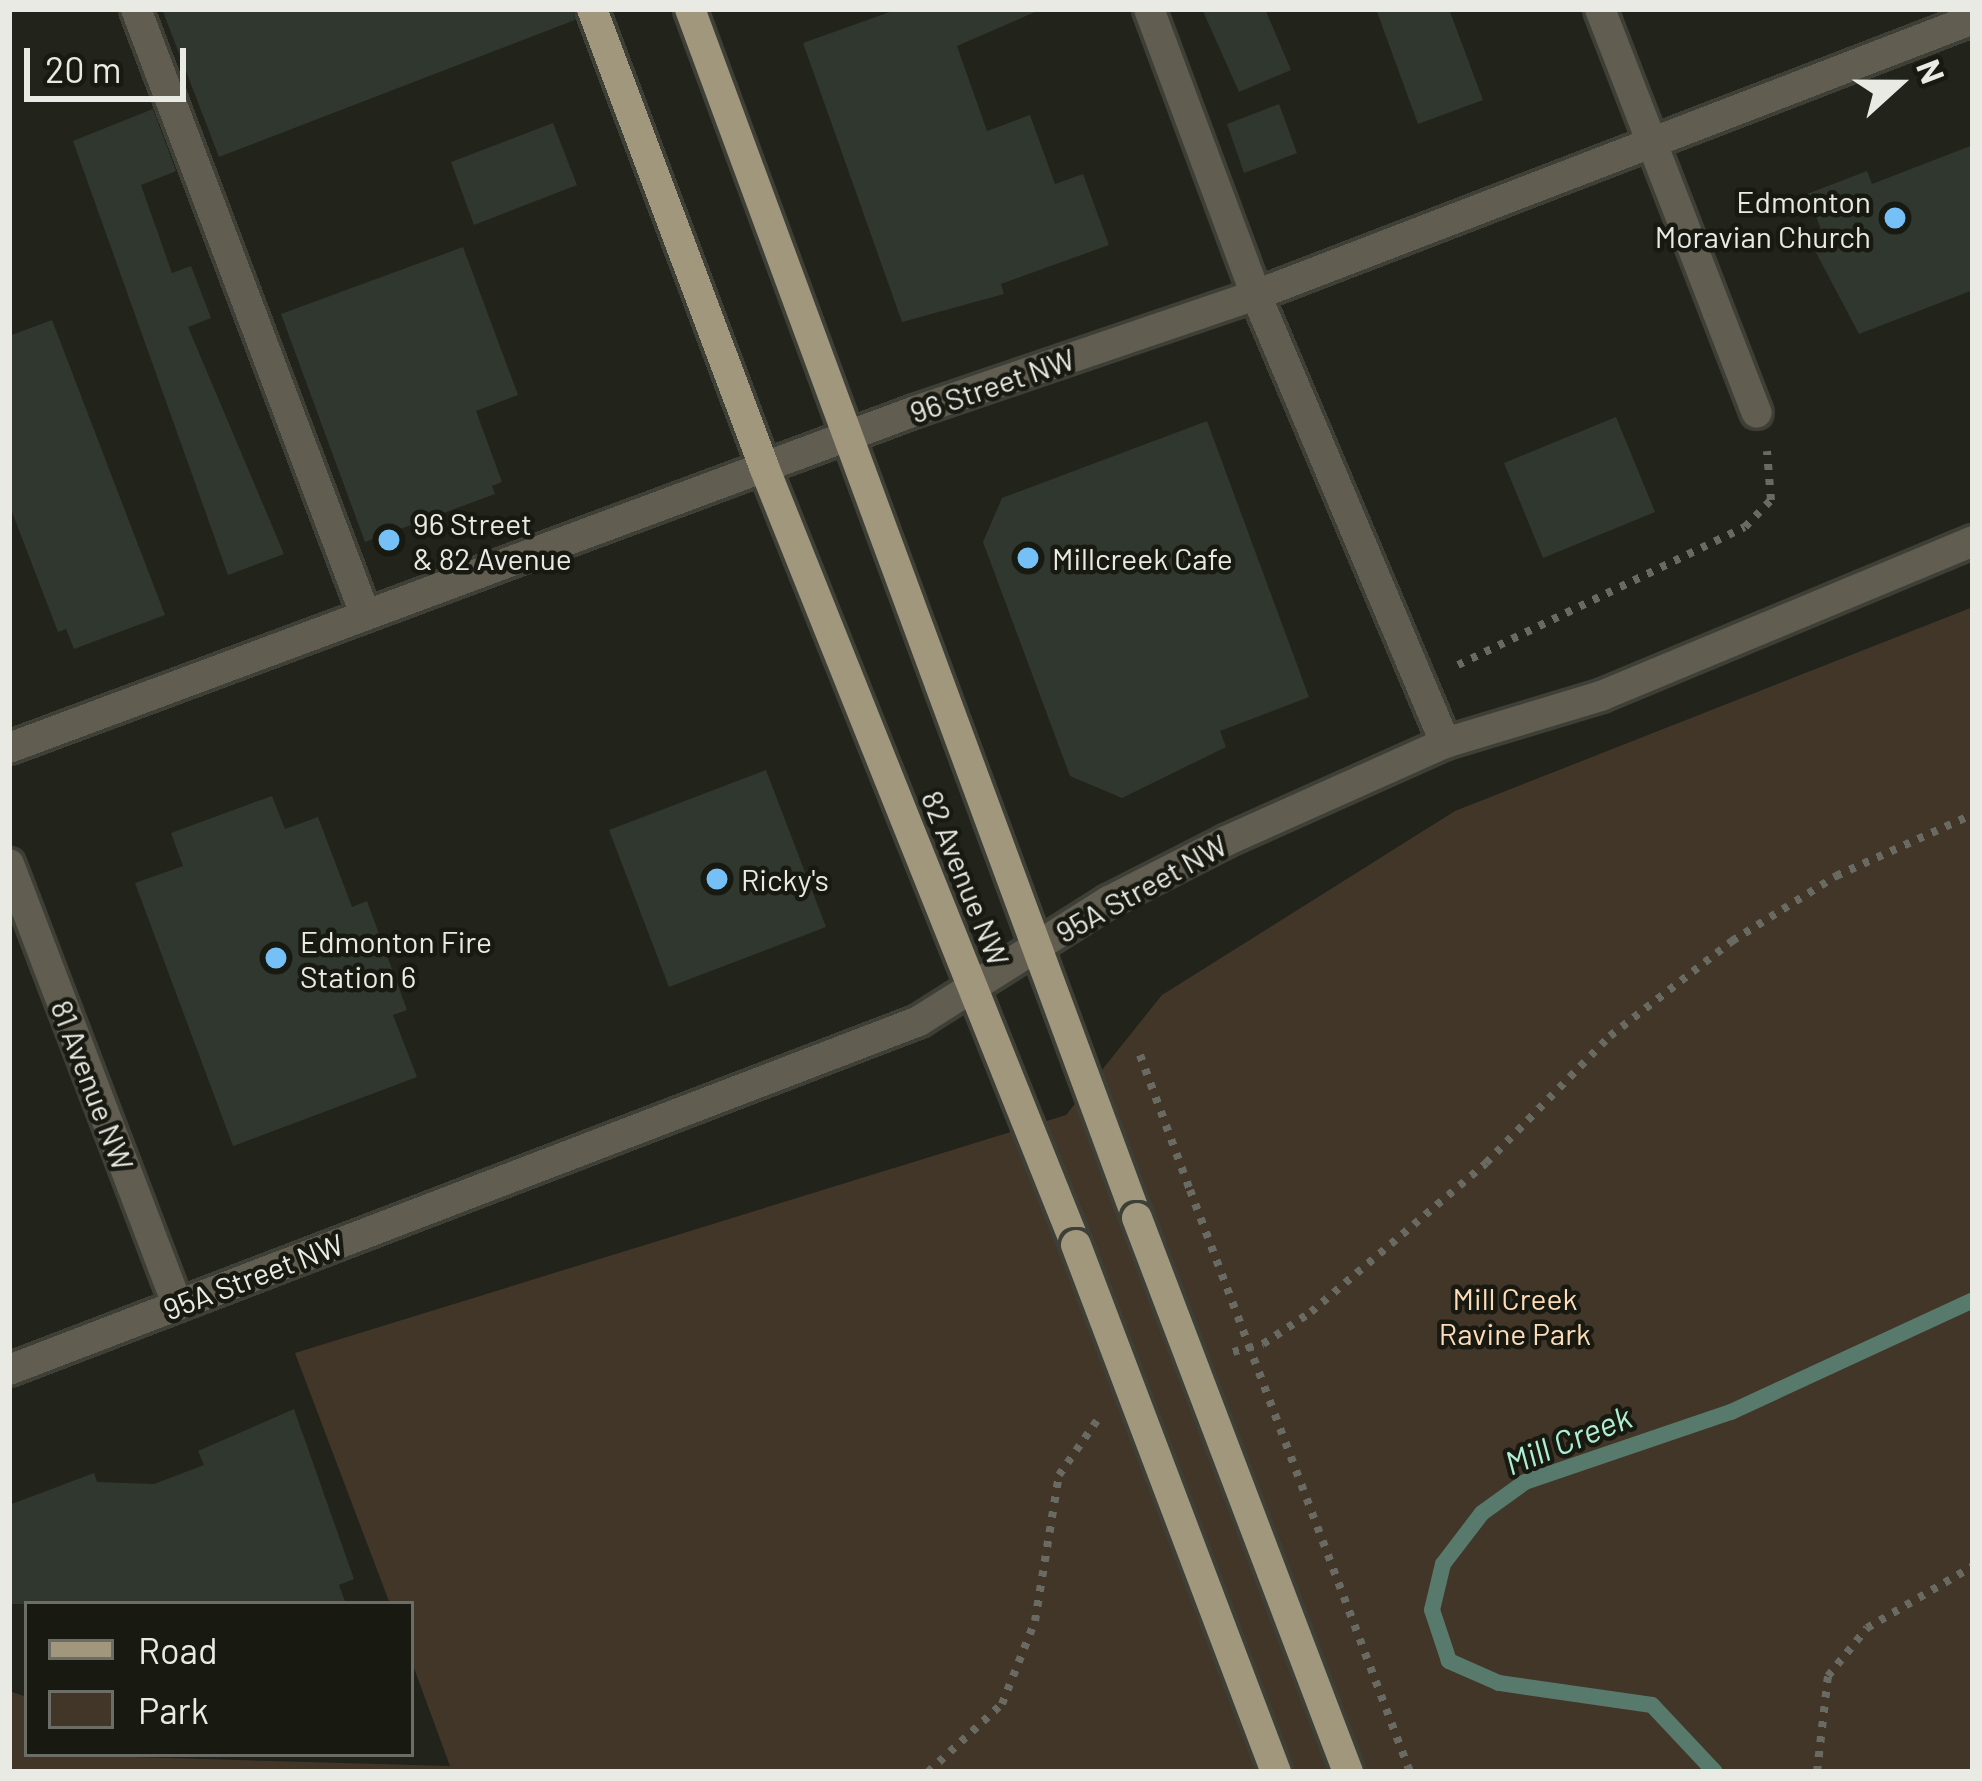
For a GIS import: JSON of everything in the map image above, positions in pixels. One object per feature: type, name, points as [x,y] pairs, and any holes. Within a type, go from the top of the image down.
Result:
[{"type":"main road","name":"82 Avenue NW","points":[[592,9],[764,467],[1076,1245],[1276,1772]]},
{"type":"main road","name":"82 Avenue NW","points":[[690,9],[852,435],[1137,1217],[1348,1772]]},
{"type":"street","points":[[136,9],[365,614]]},
{"type":"street","points":[[1149,9],[1256,295],[1445,743]]},
{"type":"street","points":[[1600,9],[1756,412]]},
{"type":"street","name":"96 Street NW","points":[[9,748],[852,435],[1256,295],[1648,139],[1973,19]]},
{"type":"street","name":"95A Street NW","points":[[9,1370],[919,1021],[1038,945],[1226,841],[1445,743],[1601,695],[1959,547]]},
{"type":"street","name":"81 Avenue NW","points":[[9,864],[178,1305]]},
{"type":"path","points":[[1451,668],[1744,527],[1771,500],[1756,412]]},
{"type":"path","points":[[1311,1312],[1486,1163],[1610,1036],[1732,941],[1836,876],[1973,814]]},
{"type":"path","points":[[1140,1055],[1410,1772]]},
{"type":"path","points":[[928,1772],[1002,1704],[1035,1622],[1060,1475]]},
{"type":"path","points":[[1817,1772],[1828,1676],[1867,1628],[1973,1566]]},
{"type":"green space","name":"Mill Creek Ravine Park","points":[[1973,607],[1973,1772],[9,1772],[9,1691],[24,1696],[24,1757],[450,1766],[414,1668],[414,1601],[389,1601],[295,1353],[1066,1115],[1162,995],[1455,811]]},
{"type":"building","points":[[162,9],[573,9],[575,20],[219,157]]},
{"type":"building","points":[[898,9],[1042,9],[957,46],[987,131],[1030,115],[1055,184],[1083,174],[1109,245],[1001,284],[1004,294],[902,322],[803,43]]},
{"type":"building","points":[[1202,9],[1265,9],[1291,70],[1239,92]]},
{"type":"building","points":[[1376,9],[1449,9],[1483,100],[1418,124]]},
{"type":"building","points":[[1279,104],[1297,153],[1244,173],[1227,124]]},
{"type":"building","points":[[153,109],[176,171],[141,185],[172,273],[191,266],[211,318],[188,327],[284,554],[228,575],[73,141]]},
{"type":"building","points":[[553,123],[577,185],[474,225],[451,162]]},
{"type":"building","name":"Edmonton Moravian Church","points":[[1973,145],[1973,290],[1859,334],[1813,247],[1826,242],[1807,194],[1867,171],[1872,184]]},
{"type":"building","points":[[463,247],[518,395],[476,411],[502,482],[492,486],[495,494],[365,542],[281,314]]},
{"type":"building","points":[[52,320],[165,615],[74,649],[66,629],[58,632],[9,504],[9,336]]},
{"type":"building","points":[[1616,417],[1655,512],[1543,558],[1504,463]]},
{"type":"building","points":[[1207,421],[1309,697],[1220,731],[1226,747],[1122,798],[1070,776],[983,542],[1002,498]]},
{"type":"building","name":"Ricky's","points":[[766,770],[826,927],[669,987],[609,830]]},
{"type":"building","name":"Edmonton Fire Station 6","points":[[272,796],[285,829],[318,817],[352,907],[367,901],[407,1010],[393,1015],[417,1077],[233,1146],[135,883],[183,866],[171,833]]},
{"type":"building","points":[[294,1409],[354,1579],[339,1585],[345,1601],[9,1604],[9,1505],[94,1473],[97,1482],[154,1484],[204,1465],[198,1451]]},
{"type":"waterway","name":"Mill Creek","points":[[1715,1772],[1652,1705],[1499,1683],[1449,1661],[1432,1610],[1443,1564],[1482,1513],[1525,1482],[1731,1412],[1973,1300]]},
{"type":"place","name":"Edmonton Moravian Church","points":[[1895,218]]},
{"type":"place","name":"96 Street & 82 Avenue","points":[[389,540]]},
{"type":"place","name":"Millcreek Cafe","points":[[1028,558]]},
{"type":"place","name":"Ricky's","points":[[717,879]]},
{"type":"place","name":"Edmonton Fire Station 6","points":[[276,958]]}]
